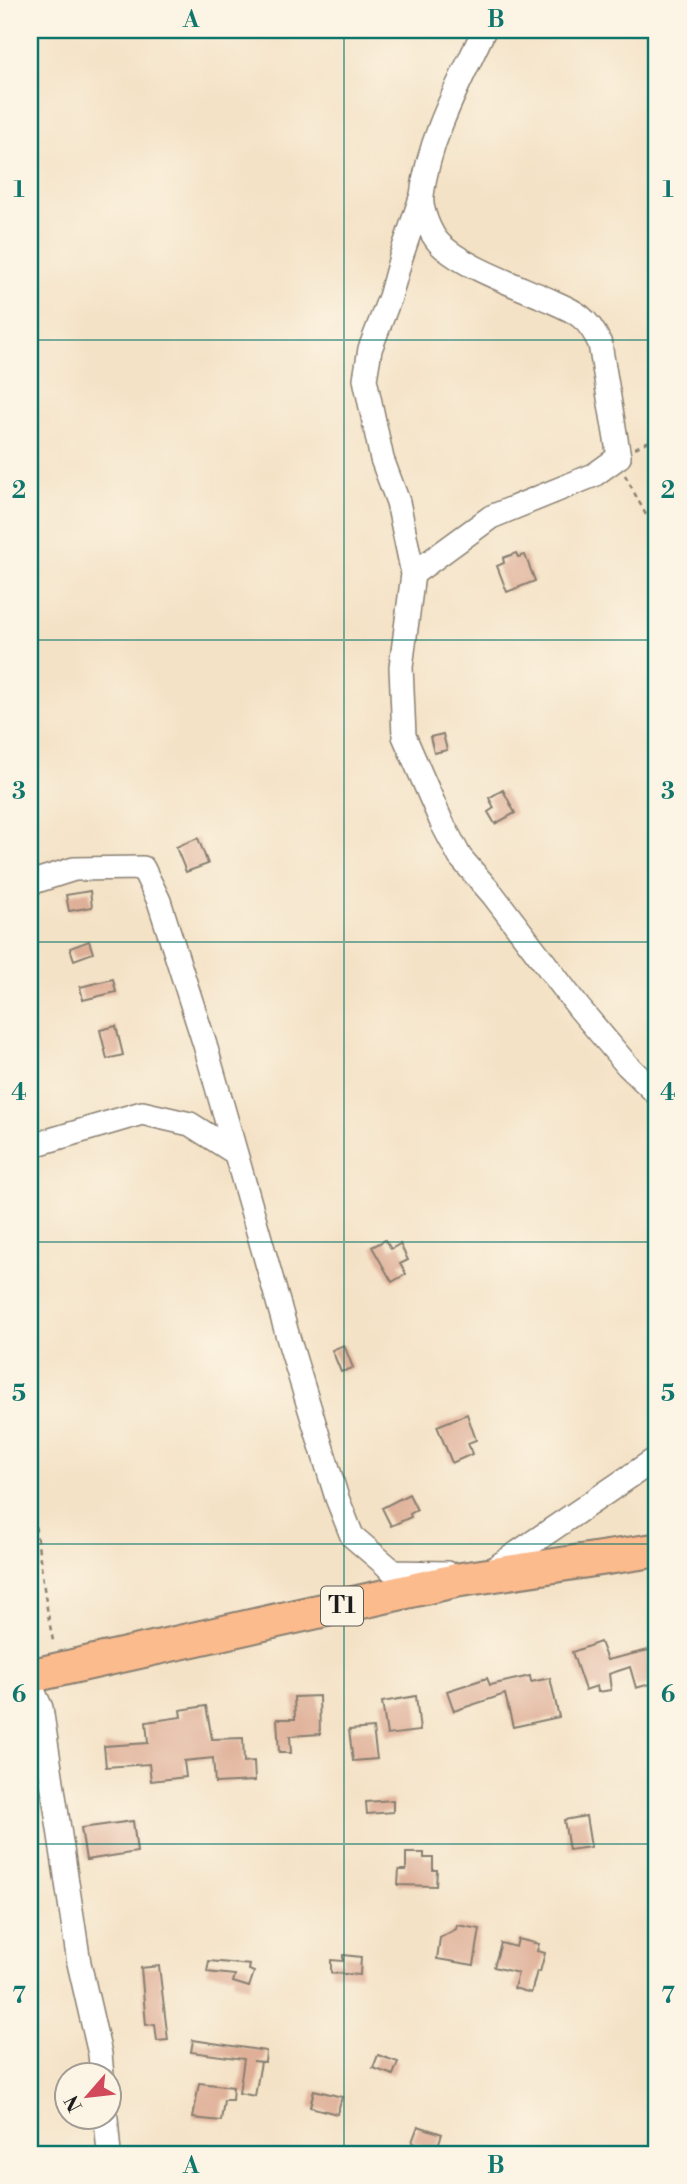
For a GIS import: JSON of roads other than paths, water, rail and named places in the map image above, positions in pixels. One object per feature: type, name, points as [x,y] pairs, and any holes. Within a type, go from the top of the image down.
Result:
[{"type":"highway","name":"T1","points":[[30,1676],[483,1577],[657,1550]]},
{"type":"street","points":[[484,30],[432,153],[390,297],[370,349],[365,379],[382,459],[398,502],[413,574],[401,667],[404,736],[460,857],[493,895],[579,1008],[627,1065],[657,1094]]},
{"type":"street","points":[[413,574],[491,517],[594,475],[619,457],[600,344],[593,328],[575,311],[456,258],[439,244],[431,232],[421,198]]},
{"type":"street","points":[[30,884],[74,869],[143,868],[159,901],[214,1076],[290,1344],[333,1486],[352,1536],[394,1572],[448,1573],[514,1556]]},
{"type":"street","points":[[30,1146],[142,1113],[190,1124],[234,1152]]},
{"type":"street","points":[[483,1577],[657,1458]]},
{"type":"street","points":[[30,1684],[41,1708],[79,1963],[101,2062]]},
{"type":"street","points":[[107,2132],[109,2154]]}]
